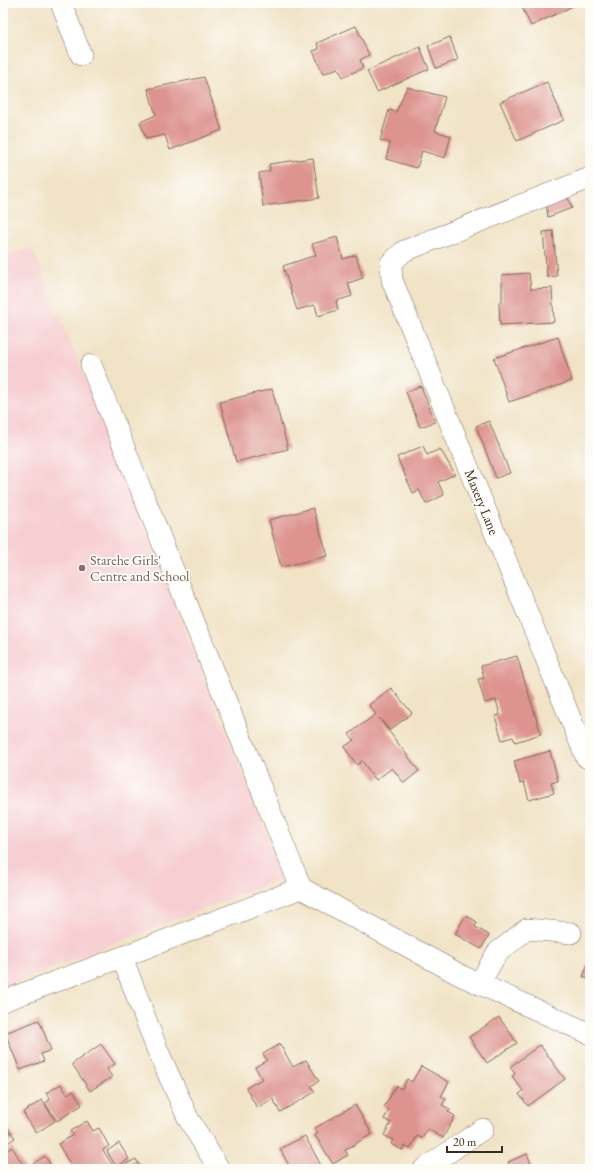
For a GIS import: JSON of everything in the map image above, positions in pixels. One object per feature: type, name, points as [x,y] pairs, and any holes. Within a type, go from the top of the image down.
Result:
[{"type":"street","points":[[61,3],[81,55]]},
{"type":"street","name":"Maxery Lane","points":[[586,757],[392,280],[391,263],[404,250],[590,178]]},
{"type":"street","points":[[92,365],[301,888],[462,976],[590,1034]]},
{"type":"street","points":[[3,1001],[301,888]]},
{"type":"street","points":[[479,984],[497,953],[526,929],[572,933]]},
{"type":"street","points":[[122,957],[157,1049],[188,1118],[219,1169]]},
{"type":"street","points":[[424,1169],[483,1129]]},
{"type":"shaded area","name":"Starehe Girls' Centre and School","points":[[32,247],[284,877],[3,987],[3,259]]},
{"type":"building","points":[[520,3],[576,3],[577,4],[531,26]]},
{"type":"building","points":[[356,26],[369,55],[360,60],[363,68],[343,77],[338,68],[323,74],[313,51],[319,49],[317,43]]},
{"type":"building","points":[[450,37],[458,60],[436,68],[428,46]]},
{"type":"building","points":[[420,47],[429,69],[377,92],[367,71]]},
{"type":"building","points":[[204,77],[222,130],[170,150],[165,135],[146,139],[140,122],[156,115],[148,89]]},
{"type":"building","points":[[547,82],[564,120],[517,141],[500,102]]},
{"type":"building","points":[[407,87],[445,97],[435,131],[451,136],[445,158],[422,151],[417,168],[386,159],[390,143],[380,140],[389,110],[396,112]]},
{"type":"building","points":[[313,158],[319,198],[263,206],[259,173],[270,171],[269,164]]},
{"type":"building","points":[[567,195],[572,208],[548,217],[546,202]]},
{"type":"building","points":[[553,231],[557,276],[547,277],[543,232]]},
{"type":"building","points":[[337,237],[343,259],[356,255],[363,278],[348,283],[352,296],[336,301],[338,310],[318,316],[315,305],[297,310],[283,266],[316,255],[312,244]]},
{"type":"building","points":[[529,273],[531,289],[552,288],[554,322],[500,325],[499,302],[502,302],[502,275]]},
{"type":"building","points":[[558,337],[572,381],[509,402],[494,358]]},
{"type":"building","points":[[421,386],[435,422],[420,427],[406,392]]},
{"type":"building","points":[[272,389],[288,449],[236,462],[220,402]]},
{"type":"building","points":[[489,421],[510,473],[496,478],[476,426]]},
{"type":"building","points":[[423,446],[427,455],[440,449],[455,474],[438,482],[444,495],[426,504],[419,490],[413,493],[397,457]]},
{"type":"building","points":[[313,508],[328,556],[281,567],[269,520]]},
{"type":"building","points":[[517,656],[541,734],[515,742],[513,737],[502,740],[495,716],[500,715],[496,700],[485,703],[478,679],[484,678],[481,666]]},
{"type":"building","points":[[391,688],[412,713],[390,730],[379,718],[419,771],[404,783],[392,768],[376,780],[362,761],[357,765],[344,747],[354,740],[349,734],[376,714],[369,705]]},
{"type":"building","points":[[550,751],[558,781],[551,783],[554,793],[529,800],[524,782],[520,783],[514,761]]},
{"type":"building","points":[[466,915],[477,922],[475,927],[489,935],[481,949],[455,934]]},
{"type":"building","points":[[590,958],[590,980],[583,977]]},
{"type":"building","points":[[499,1017],[517,1043],[487,1063],[469,1037]]},
{"type":"building","points":[[39,1020],[51,1050],[41,1054],[44,1061],[20,1070],[5,1033]]},
{"type":"building","points":[[101,1044],[115,1064],[107,1069],[112,1077],[90,1091],[72,1064]]},
{"type":"building","points":[[280,1044],[293,1067],[306,1060],[319,1081],[311,1086],[315,1092],[280,1112],[273,1099],[257,1108],[246,1088],[262,1079],[255,1067],[267,1060],[263,1054]]},
{"type":"building","points":[[540,1045],[565,1079],[528,1106],[519,1094],[523,1091],[512,1076],[515,1074],[510,1067]]},
{"type":"building","points":[[421,1066],[449,1082],[441,1096],[446,1099],[442,1105],[450,1109],[448,1112],[455,1116],[443,1138],[428,1129],[422,1138],[417,1136],[410,1149],[404,1146],[402,1150],[391,1144],[393,1140],[384,1135],[391,1123],[384,1119],[389,1110],[384,1107],[396,1086],[402,1089],[407,1079],[412,1082]]},
{"type":"building","points":[[61,1084],[67,1094],[73,1091],[82,1105],[57,1121],[45,1103],[50,1100],[46,1093]]},
{"type":"building","points":[[42,1100],[55,1121],[36,1133],[23,1112]]},
{"type":"building","points":[[355,1105],[372,1134],[345,1150],[348,1155],[333,1164],[315,1135],[318,1133],[315,1128]]},
{"type":"building","points":[[3,1121],[15,1138],[3,1146]]},
{"type":"building","points":[[87,1121],[93,1131],[99,1128],[109,1146],[103,1150],[113,1166],[107,1169],[73,1169],[58,1144],[73,1135],[70,1131]]},
{"type":"building","points":[[305,1136],[323,1169],[291,1169],[280,1149]]},
{"type":"building","points":[[119,1143],[129,1159],[116,1167],[107,1151]]},
{"type":"building","points":[[12,1147],[25,1169],[3,1169],[3,1153]]},
{"type":"building","points":[[527,1154],[533,1168],[511,1169],[508,1162]]},
{"type":"building","points":[[45,1156],[53,1169],[33,1169],[30,1166]]},
{"type":"building","points":[[136,1159],[141,1169],[116,1169]]},
{"type":"place","name":"Starehe Girls' Centre and School","points":[[82,568]]}]
